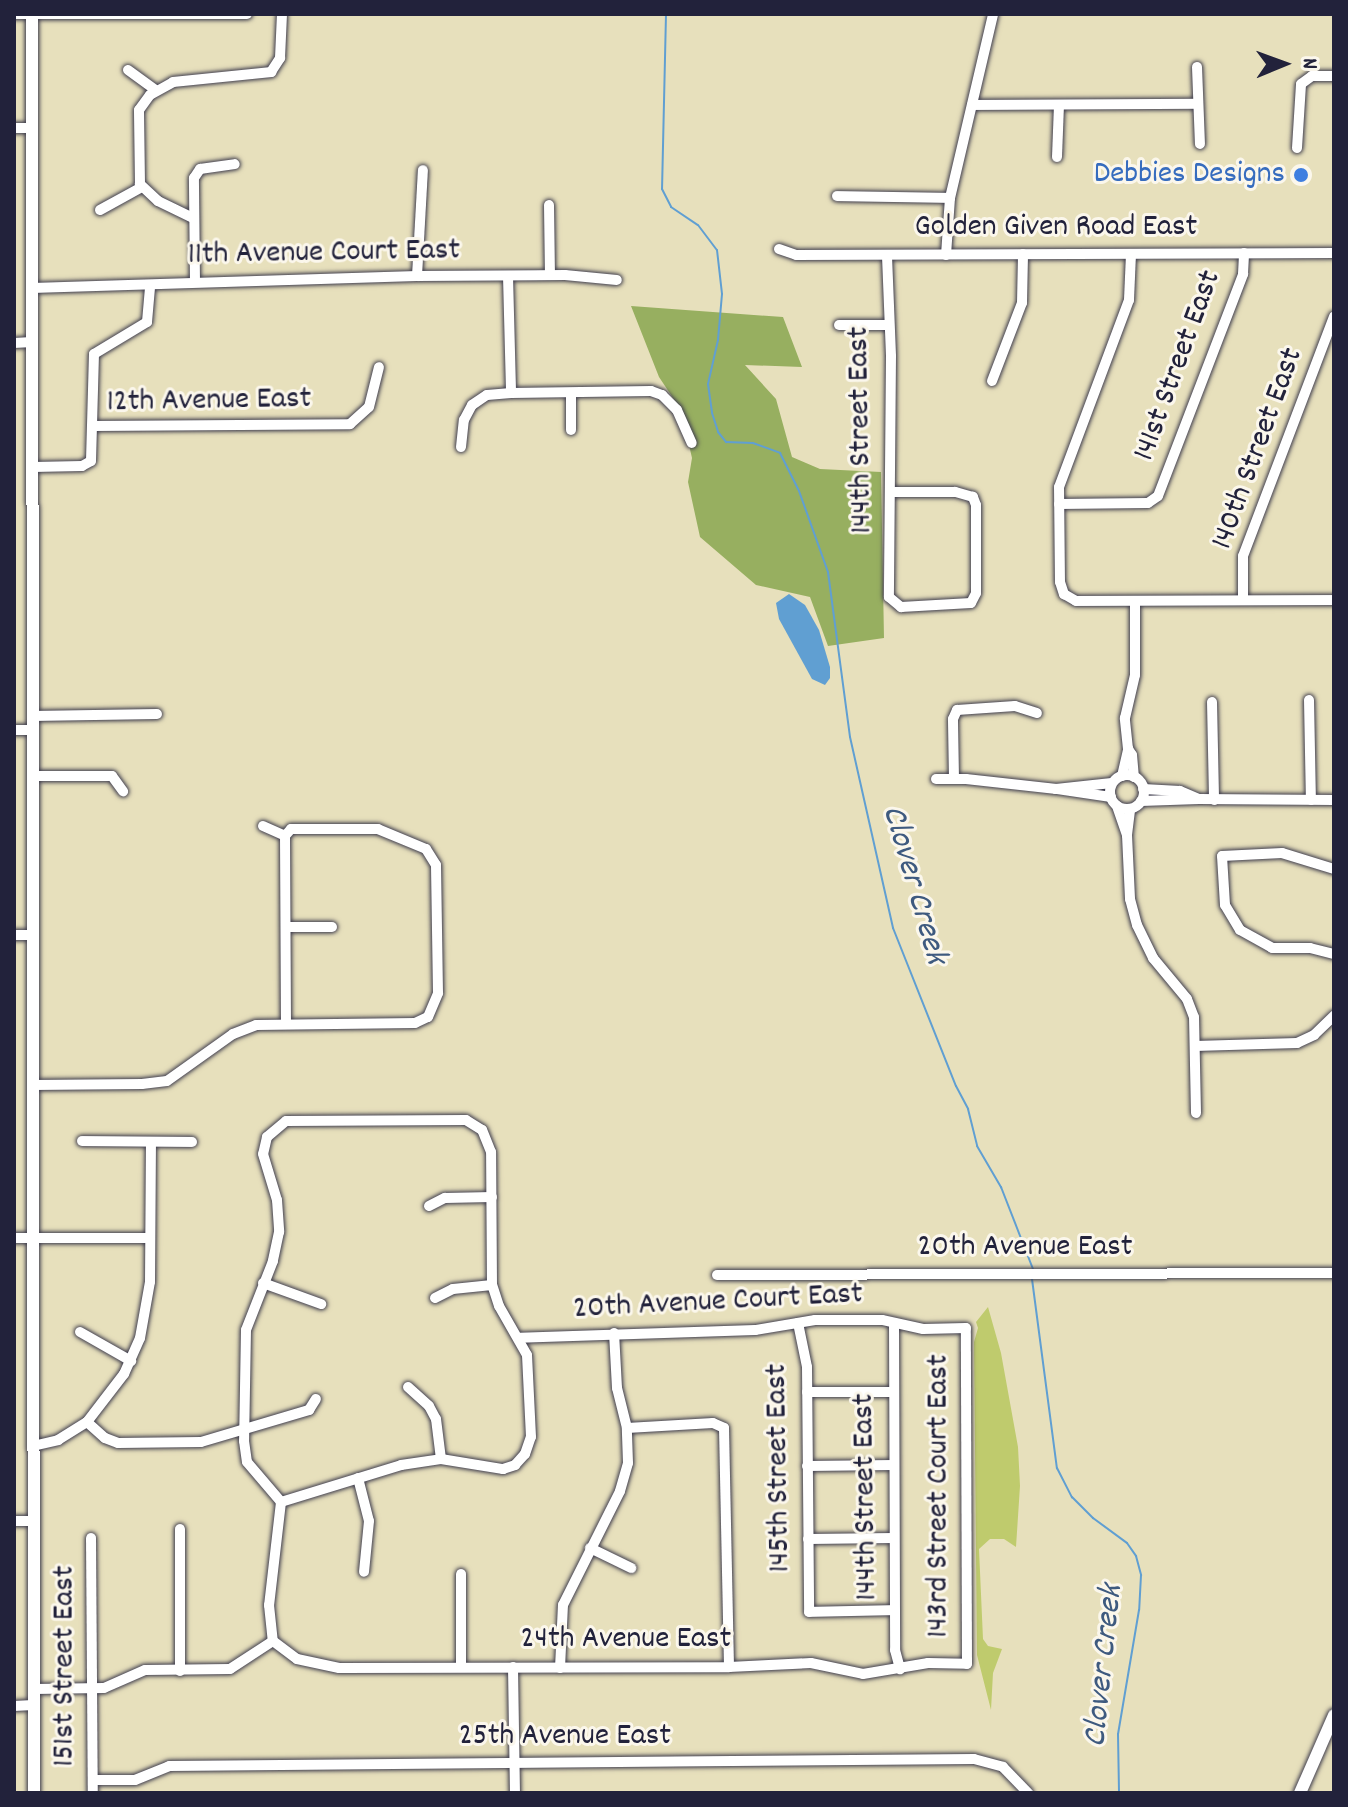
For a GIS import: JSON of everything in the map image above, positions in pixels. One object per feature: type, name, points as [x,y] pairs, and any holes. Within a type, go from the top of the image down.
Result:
[{"type":"main road","points":[[32,14],[34,1793]]},
{"type":"main road","points":[[1300,1793],[1334,1715]]},
{"type":"street","points":[[14,14],[247,14]]},
{"type":"street","points":[[193,218],[170,208],[142,187],[138,170],[139,110],[156,90],[178,81],[266,75],[277,65],[282,14]]},
{"type":"street","points":[[946,255],[950,198],[993,14]]},
{"type":"street","points":[[1197,67],[1200,144]]},
{"type":"street","points":[[128,70],[156,90]]},
{"type":"street","points":[[1297,148],[1301,84],[1312,76],[1334,76]]},
{"type":"street","points":[[972,105],[1198,104]]},
{"type":"street","points":[[1057,157],[1059,106]]},
{"type":"street","points":[[14,128],[32,128]]},
{"type":"street","points":[[195,282],[193,218],[197,172],[235,164]]},
{"type":"street","points":[[417,276],[423,170]]},
{"type":"street","points":[[100,210],[142,187]]},
{"type":"street","points":[[837,196],[950,198]]},
{"type":"street","points":[[549,205],[550,275]]},
{"type":"street","name":"Golden Given Road East","points":[[779,249],[796,255],[887,256],[1334,253]]},
{"type":"street","name":"141st Street East","points":[[1059,504],[1141,504],[1154,501],[1158,496],[1243,274],[1244,253]]},
{"type":"street","points":[[992,381],[1022,303],[1023,254]]},
{"type":"street","points":[[1131,254],[1129,300],[1060,483],[1060,582],[1064,594],[1076,601],[1334,598]]},
{"type":"street","name":"144th Street East","points":[[887,256],[887,325],[891,356],[888,593],[892,603],[901,607],[954,606],[973,600],[976,505],[973,497],[955,492],[890,492]]},
{"type":"street","name":"11th Avenue Court East","points":[[32,288],[417,276],[550,275],[617,280]]},
{"type":"street","points":[[508,276],[511,393]]},
{"type":"street","points":[[93,426],[94,354],[99,347],[147,322],[150,285]]},
{"type":"street","name":"140th Street East","points":[[1243,600],[1243,556],[1334,317]]},
{"type":"street","points":[[839,325],[887,325]]},
{"type":"street","points":[[14,343],[32,342]]},
{"type":"street","name":"12th Avenue East","points":[[33,467],[86,465],[93,453],[93,426],[350,424],[369,407],[379,367]]},
{"type":"street","points":[[461,447],[464,420],[472,405],[487,395],[511,393],[651,391],[662,395],[683,418],[692,443]]},
{"type":"street","points":[[571,393],[571,430]]},
{"type":"street","points":[[1127,835],[1114,802],[1117,780],[1128,749],[1125,718],[1135,675],[1135,601]]},
{"type":"street","points":[[1309,700],[1311,800]]},
{"type":"street","points":[[1212,702],[1214,800]]},
{"type":"street","points":[[954,779],[953,719],[957,710],[1015,706],[1037,713]]},
{"type":"street","points":[[14,730],[32,723],[157,714]]},
{"type":"street","points":[[1128,749],[1132,755],[1134,777],[1143,789],[1141,801]]},
{"type":"street","points":[[33,776],[112,776],[123,791]]},
{"type":"street","points":[[1056,789],[1134,777]]},
{"type":"street","points":[[936,779],[1056,789],[1114,802],[1130,809]]},
{"type":"street","points":[[1143,789],[1180,791],[1199,799]]},
{"type":"street","points":[[1196,1113],[1191,1006],[1147,948],[1132,912],[1127,835],[1130,809],[1141,801],[1334,800]]},
{"type":"street","points":[[263,826],[285,836]]},
{"type":"street","points":[[32,1085],[167,1081],[248,1026],[415,1023],[433,1012],[438,993],[436,865],[422,846],[385,830],[291,829],[285,836],[286,1024]]},
{"type":"street","points":[[1334,869],[1282,853],[1222,856],[1225,905],[1240,930],[1272,948],[1310,948],[1334,954]]},
{"type":"street","points":[[286,927],[332,927]]},
{"type":"street","points":[[14,935],[32,935]]},
{"type":"street","points":[[1195,1046],[1297,1043],[1314,1035],[1334,1016]]},
{"type":"street","points":[[34,1689],[92,1689],[115,1685],[145,1670],[230,1669],[273,1641],[268,1612],[281,1502],[247,1462],[244,1431],[246,1330],[279,1232],[277,1200],[264,1160],[264,1146],[274,1128],[292,1121],[471,1123],[482,1130],[491,1152],[492,1285],[499,1306],[520,1338],[528,1369],[530,1445],[517,1463],[503,1469],[441,1459],[401,1465],[281,1502]]},
{"type":"street","points":[[82,1141],[192,1142]]},
{"type":"street","points":[[33,1446],[58,1440],[87,1422],[116,1386],[131,1361],[147,1307],[151,1144]]},
{"type":"street","points":[[429,1206],[445,1198],[492,1197]]},
{"type":"street","points":[[14,1238],[150,1238]]},
{"type":"street","name":"20th Avenue East","points":[[717,1275],[1334,1273]]},
{"type":"street","points":[[263,1283],[321,1304]]},
{"type":"street","points":[[435,1298],[453,1289],[492,1285]]},
{"type":"street","name":"20th Avenue Court East","points":[[520,1338],[755,1330],[798,1323],[882,1320],[923,1329],[966,1328]]},
{"type":"street","name":"145th Street East","points":[[798,1323],[806,1356],[809,1612],[894,1610]]},
{"type":"street","name":"144th Street East","points":[[894,1323],[894,1610],[895,1650],[900,1669]]},
{"type":"street","name":"143rd Street Court East","points":[[966,1328],[967,1664]]},
{"type":"street","points":[[80,1332],[131,1361]]},
{"type":"street","points":[[560,1668],[563,1605],[624,1480],[629,1448],[617,1388],[614,1333]]},
{"type":"street","points":[[408,1387],[429,1406],[436,1419],[441,1459]]},
{"type":"street","points":[[807,1392],[892,1392]]},
{"type":"street","points":[[87,1422],[105,1438],[118,1443],[201,1442],[309,1410],[316,1399]]},
{"type":"street","points":[[627,1428],[713,1423],[724,1428],[729,1667]]},
{"type":"street","points":[[807,1466],[893,1465]]},
{"type":"street","points":[[358,1478],[369,1521],[364,1572]]},
{"type":"street","points":[[14,1521],[33,1521]]},
{"type":"street","points":[[180,1529],[180,1671]]},
{"type":"street","name":"151st Street East","points":[[91,1538],[93,1793]]},
{"type":"street","points":[[808,1539],[894,1538]]},
{"type":"street","points":[[590,1548],[631,1568]]},
{"type":"street","points":[[461,1574],[461,1667]]},
{"type":"street","name":"24th Avenue East","points":[[273,1641],[308,1662],[339,1668],[729,1667],[811,1663],[863,1674],[928,1663],[967,1664]]},
{"type":"street","points":[[513,1667],[515,1793]]},
{"type":"street","points":[[14,1706],[33,1705]]},
{"type":"street","name":"25th Avenue East","points":[[93,1780],[135,1780],[169,1766],[974,1759],[1003,1767],[1028,1793]]},
{"type":"green space","points":[[631,306],[783,317],[802,367],[745,365],[776,399],[792,457],[820,469],[881,472],[884,638],[828,646],[810,597],[756,585],[700,537],[688,482],[692,458],[681,410],[659,377]]},
{"type":"green space","points":[[988,1307],[1001,1353],[1018,1447],[1020,1486],[1016,1547],[1004,1539],[990,1539],[979,1549],[983,1639],[988,1646],[1002,1649],[993,1673],[991,1710],[977,1655],[974,1342],[978,1328],[976,1322]]},
{"type":"water","points":[[789,594],[805,605],[819,630],[830,667],[830,678],[825,685],[812,679],[779,619],[776,603]]},
{"type":"waterway","name":"Clover Creek","points":[[666,14],[662,189],[671,207],[698,225],[717,250],[722,294],[718,340],[708,384],[712,413],[718,432],[726,442],[753,443],[780,453],[799,491],[828,572],[850,737],[893,928],[968,1109],[977,1146],[1001,1187],[1033,1269]]},
{"type":"waterway","name":"Clover Creek","points":[[1032,1279],[1057,1468],[1072,1497],[1093,1518],[1127,1543],[1136,1556],[1141,1575],[1139,1610],[1118,1734],[1119,1793]]},
{"type":"place","name":"Debbies Designs","points":[[1301,175]]}]
